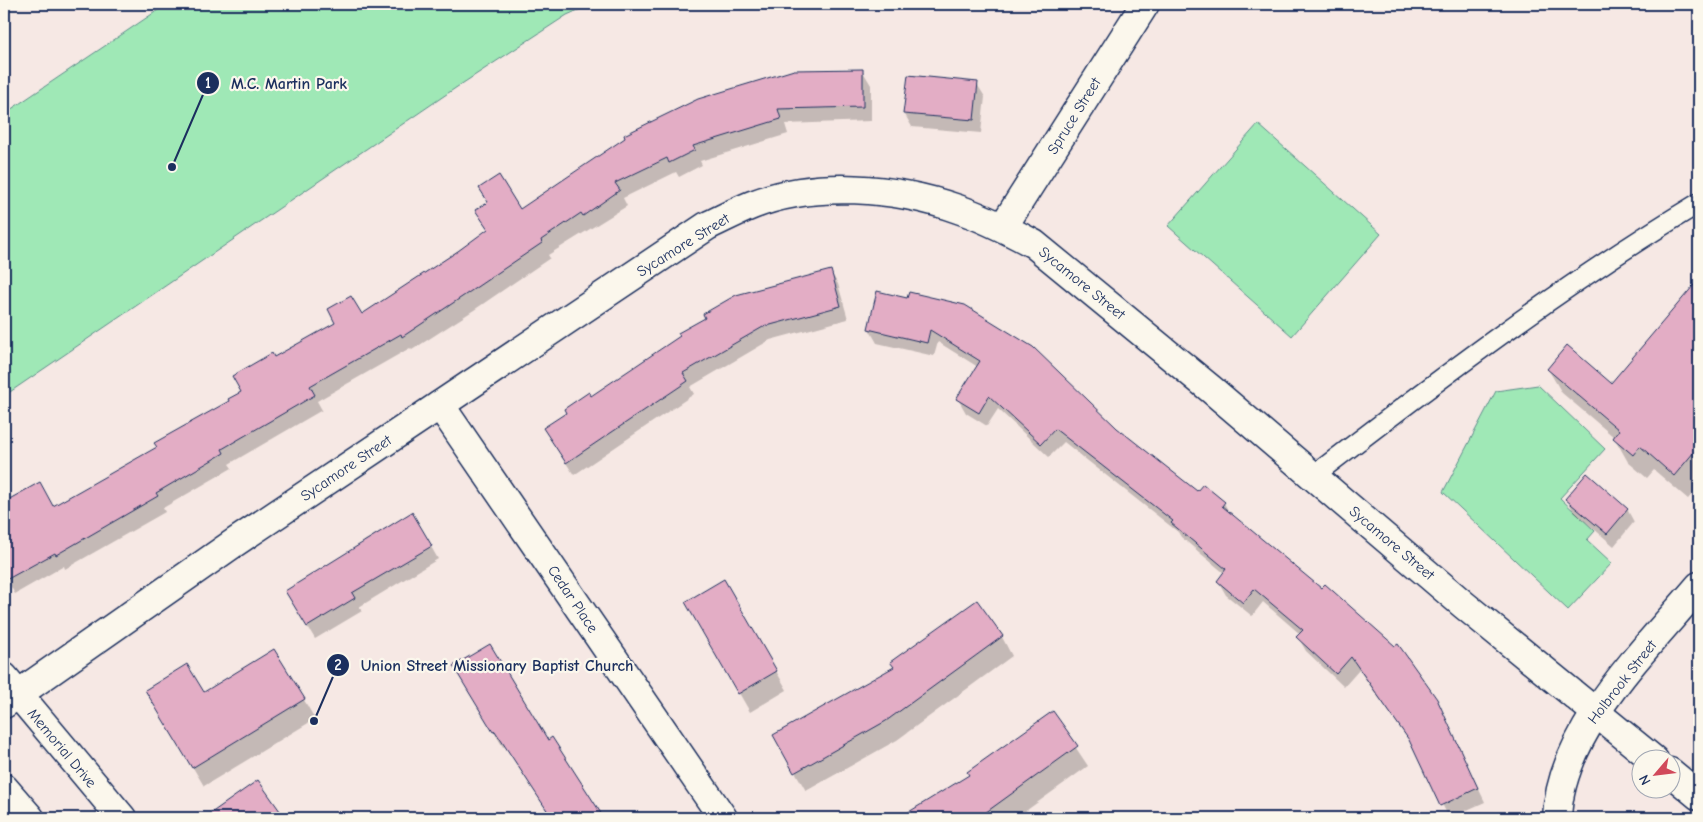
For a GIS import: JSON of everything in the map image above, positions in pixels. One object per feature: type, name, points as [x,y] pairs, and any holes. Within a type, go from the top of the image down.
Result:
[{"type":"street","name":"Spruce Street","points":[[1003,227],[1145,4]]},
{"type":"street","name":"Sycamore Street","points":[[8,692],[226,549],[707,226],[753,204],[802,192],[853,190],[906,196],[958,208],[1003,227],[1034,244],[1212,390],[1464,605],[1642,750]]},
{"type":"street","name":"Cedar Place","points":[[440,405],[723,818]]},
{"type":"street","name":"Holbrook Street","points":[[1557,818],[1566,774],[1578,743],[1595,712],[1699,586]]},
{"type":"street","name":"Memorial Drive","points":[[8,692],[122,818]]},
{"type":"street","points":[[1680,780],[1699,796]]},
{"type":"street","points":[[4,788],[30,818]]},
{"type":"lane","points":[[1313,476],[1518,322],[1661,225],[1699,203]]},
{"type":"green space","points":[[167,4],[592,4],[567,15],[457,87],[4,396],[4,114]]},
{"type":"green space","points":[[1258,124],[1381,234],[1292,336],[1168,226]]},
{"type":"green space","points":[[1538,385],[1605,449],[1560,498],[1595,531],[1587,540],[1612,563],[1568,610],[1443,492],[1496,391]]},
{"type":"building","points":[[863,69],[863,107],[778,109],[781,119],[693,146],[695,150],[669,163],[667,158],[615,183],[620,190],[583,216],[581,213],[541,240],[542,243],[402,337],[401,334],[310,386],[315,395],[222,449],[224,453],[156,493],[158,496],[56,555],[55,553],[4,581],[4,502],[40,482],[53,506],[157,447],[154,443],[229,401],[228,399],[241,392],[232,376],[272,353],[274,357],[335,323],[328,309],[351,296],[362,314],[458,251],[488,229],[475,210],[488,202],[479,188],[499,175],[520,209],[625,138],[624,135],[698,99],[794,70]]},
{"type":"building","points":[[908,75],[978,82],[974,120],[903,114]]},
{"type":"building","points":[[831,270],[841,306],[763,327],[683,373],[688,381],[566,463],[543,428],[566,413],[564,409],[589,392],[591,396],[680,336],[678,333],[705,318],[703,314],[736,295]]},
{"type":"building","points":[[1699,279],[1699,446],[1674,476],[1640,446],[1633,455],[1613,438],[1619,430],[1547,369],[1567,345],[1611,383]]},
{"type":"building","points":[[877,291],[907,298],[909,292],[965,305],[1033,347],[1117,428],[1197,491],[1203,484],[1225,502],[1222,506],[1321,588],[1325,584],[1395,646],[1398,644],[1437,699],[1478,788],[1440,806],[1409,740],[1351,657],[1336,674],[1296,637],[1303,630],[1254,589],[1243,603],[1217,581],[1226,569],[1171,523],[1173,521],[1055,429],[1041,444],[989,396],[979,413],[956,399],[980,361],[930,330],[927,343],[868,329]]},
{"type":"building","points":[[1587,473],[1628,509],[1607,534],[1565,499]]},
{"type":"building","points":[[412,512],[432,546],[352,593],[355,598],[307,627],[285,591]]},
{"type":"building","points":[[724,579],[777,671],[738,694],[685,602]]},
{"type":"building","points":[[977,600],[1003,636],[886,721],[794,773],[773,735],[894,667],[890,662]]},
{"type":"building","points":[[490,644],[548,740],[552,737],[604,818],[552,818],[495,731],[493,732],[453,666]]},
{"type":"building","points":[[274,649],[305,699],[192,768],[145,690],[187,664],[204,692]]},
{"type":"building","points":[[1053,711],[1078,746],[978,818],[899,818],[969,775],[967,772]]},
{"type":"building","points":[[258,780],[285,818],[204,818]]},
{"type":"place","name":"M.C. Martin Park","points":[[172,167]]},
{"type":"place","name":"Union Street Missionary Baptist Church","points":[[314,721]]}]
